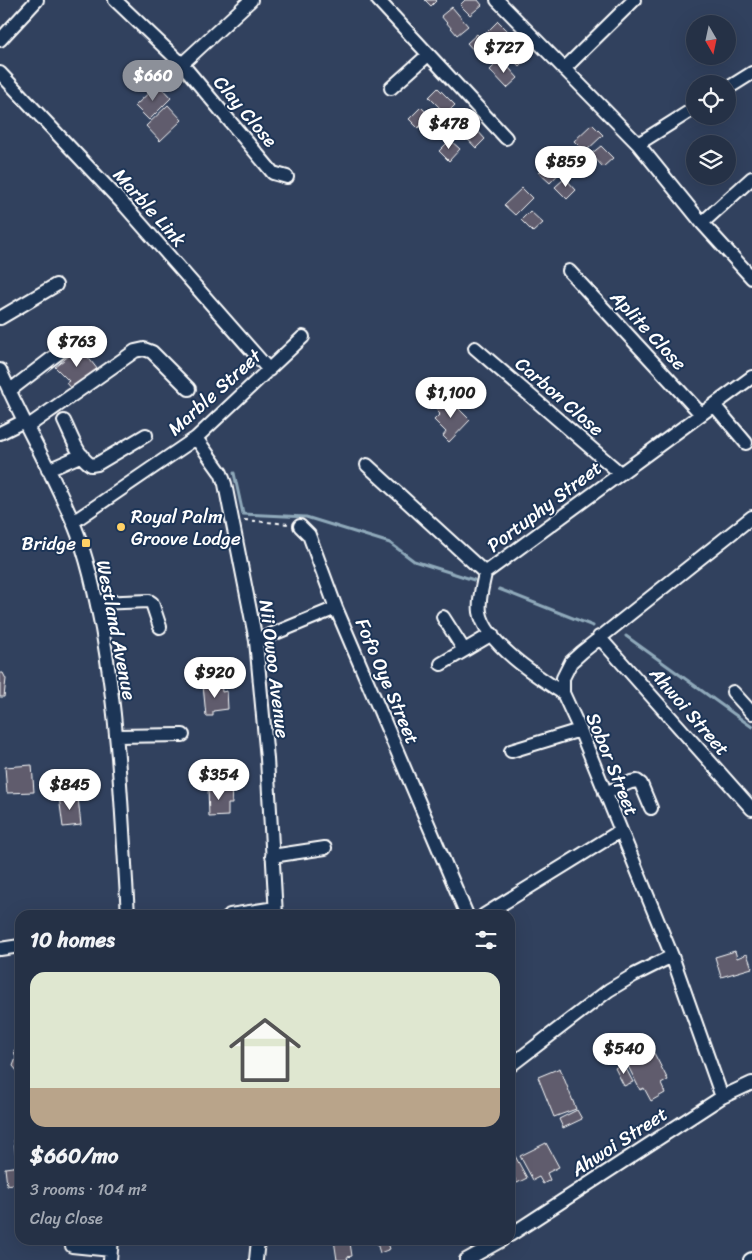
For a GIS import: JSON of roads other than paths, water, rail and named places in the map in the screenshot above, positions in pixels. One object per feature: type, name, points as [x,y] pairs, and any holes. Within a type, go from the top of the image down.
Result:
[{"type":"street","points":[[0,40],[37,0]]},
{"type":"street","name":"Clay Close","points":[[115,0],[182,64],[274,173],[287,177]]},
{"type":"street","points":[[182,64],[251,0]]},
{"type":"street","points":[[378,0],[506,138]]},
{"type":"street","points":[[497,0],[638,144],[702,223],[752,278]]},
{"type":"street","points":[[564,70],[634,0]]},
{"type":"street","points":[[391,88],[428,55]]},
{"type":"street","name":"Marble Link","points":[[0,73],[126,207],[269,370]]},
{"type":"street","points":[[736,83],[752,73]]},
{"type":"street","points":[[638,144],[686,114]]},
{"type":"street","points":[[702,223],[752,178]]},
{"type":"street","name":"Aplite Close","points":[[569,270],[701,414]]},
{"type":"street","points":[[0,318],[56,285]]},
{"type":"street","name":"Marble Street","points":[[73,522],[196,438],[303,337]]},
{"type":"street","points":[[9,391],[73,342]]},
{"type":"street","name":"Carbon Close","points":[[475,348],[620,473]]},
{"type":"street","points":[[0,433],[26,424],[135,351],[144,349],[152,352],[189,389]]},
{"type":"street","name":"Westland Avenue","points":[[0,370],[73,522],[88,567],[97,603],[110,678],[116,736],[128,910]]},
{"type":"street","name":"Portuphy Street","points":[[563,693],[515,660],[488,630],[480,613],[480,598],[485,573],[752,377]]},
{"type":"street","points":[[714,405],[746,443]]},
{"type":"street","points":[[64,421],[82,455],[91,465],[97,464],[146,436]]},
{"type":"street","name":"Nii Owoo Avenue","points":[[196,438],[221,473],[225,484],[256,641],[267,759],[276,910]]},
{"type":"street","points":[[48,470],[82,455]]},
{"type":"street","points":[[367,465],[485,573]]},
{"type":"street","points":[[563,693],[563,678],[571,662],[752,517]]},
{"type":"street","name":"Fofo Oye Street","points":[[300,526],[308,535],[336,608],[465,910]]},
{"type":"street","points":[[97,603],[149,601],[152,603],[160,626]]},
{"type":"street","points":[[256,641],[336,608]]},
{"type":"street","points":[[443,617],[464,650]]},
{"type":"street","points":[[441,664],[492,634]]},
{"type":"street","name":"Ahwoi Street","points":[[600,637],[752,809]]},
{"type":"street","points":[[733,692],[752,713]]},
{"type":"street","name":"Sobor Street","points":[[563,693],[580,730],[672,956],[722,1097]]},
{"type":"street","points":[[511,751],[580,730]]},
{"type":"street","points":[[116,736],[183,735]]},
{"type":"street","points":[[605,793],[637,781],[641,784],[652,808]]},
{"type":"street","points":[[492,910],[620,831]]},
{"type":"street","points":[[272,856],[325,848]]},
{"type":"street","points":[[0,949],[15,947]]},
{"type":"street","points":[[515,1062],[609,990],[672,956]]},
{"type":"street","name":"Ahwoi Street","points":[[515,1233],[722,1097],[752,1083]]},
{"type":"street","points":[[256,1260],[258,1245]]},
{"type":"street","points":[[466,1260],[493,1245]]},
{"type":"street","points":[[72,1246],[111,1250]]},
{"type":"waterway","points":[[234,473],[243,514],[306,517],[390,543],[414,561],[474,580]]},
{"type":"waterway","points":[[499,589],[593,626]]},
{"type":"waterway","points":[[626,636],[752,727]]},
{"type":"place","name":"Royal Palm Groove Lodge","points":[[121,527]]},
{"type":"place","name":"Bridge","points":[[86,543]]}]
